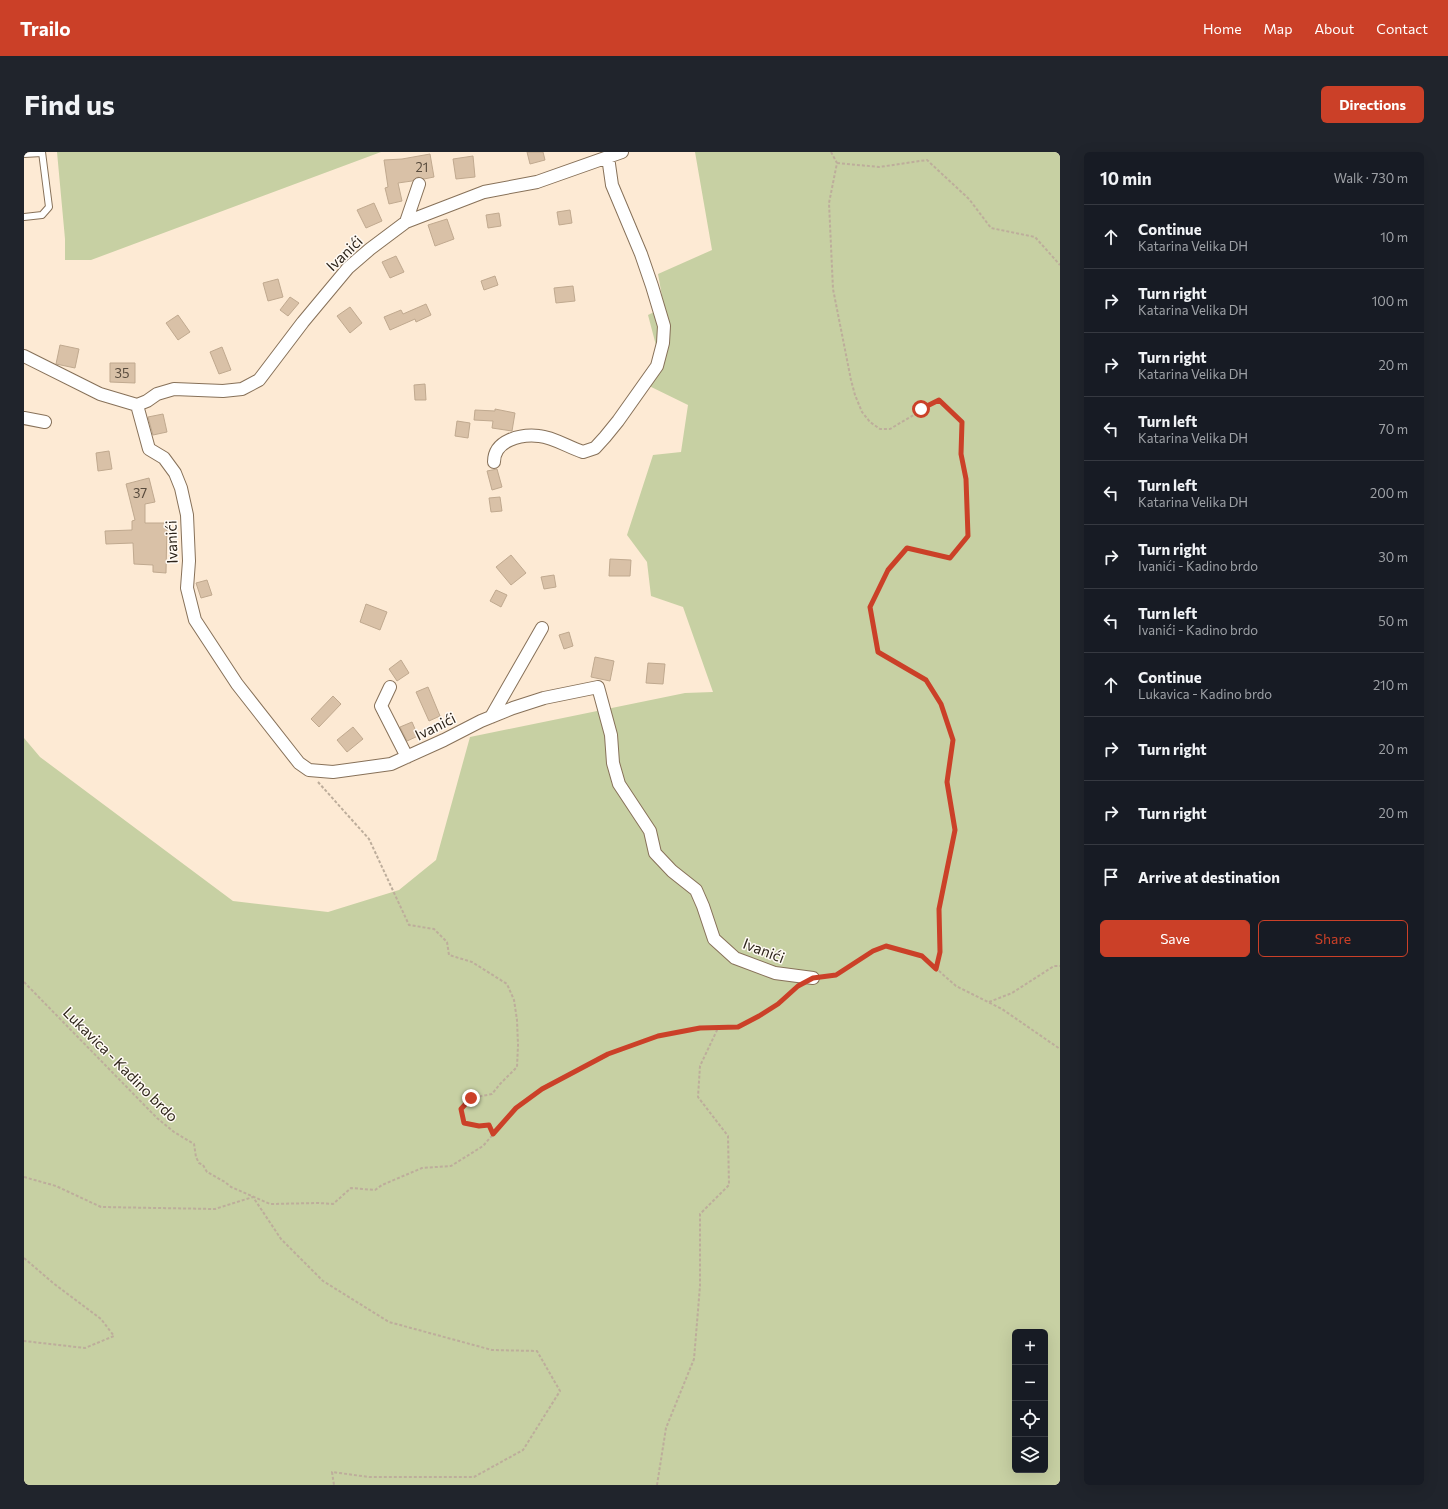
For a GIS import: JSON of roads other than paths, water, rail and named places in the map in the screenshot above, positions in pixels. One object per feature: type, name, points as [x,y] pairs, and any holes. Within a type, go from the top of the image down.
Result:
[{"type":"street","name":"Ivanići","points":[[622,152],[537,182],[484,192],[406,222],[370,249],[348,268],[303,322],[259,380],[242,389],[223,391],[165,390],[137,405],[149,449],[164,458],[175,473],[181,488],[187,515],[189,561],[187,588],[195,620],[237,684],[299,763],[309,770],[333,772],[391,764],[513,708],[544,698],[598,687],[611,735],[613,762],[619,784],[650,831],[655,853],[672,871],[696,890],[714,939],[735,958],[775,973],[813,978]]},
{"type":"street","points":[[494,462],[494,455],[502,444],[523,437],[540,436],[583,452],[595,448],[610,432],[657,366],[663,343],[664,326],[641,254],[612,185],[608,157]]},
{"type":"street","points":[[406,222],[420,184]]},
{"type":"street","points":[[24,356],[100,394],[137,405]]},
{"type":"street","points":[[24,418],[45,422]]},
{"type":"street","points":[[491,717],[542,628]]},
{"type":"street","points":[[390,687],[381,706],[407,757]]},
{"type":"lane","points":[[24,154],[42,152],[50,207],[42,215],[24,217]]}]
